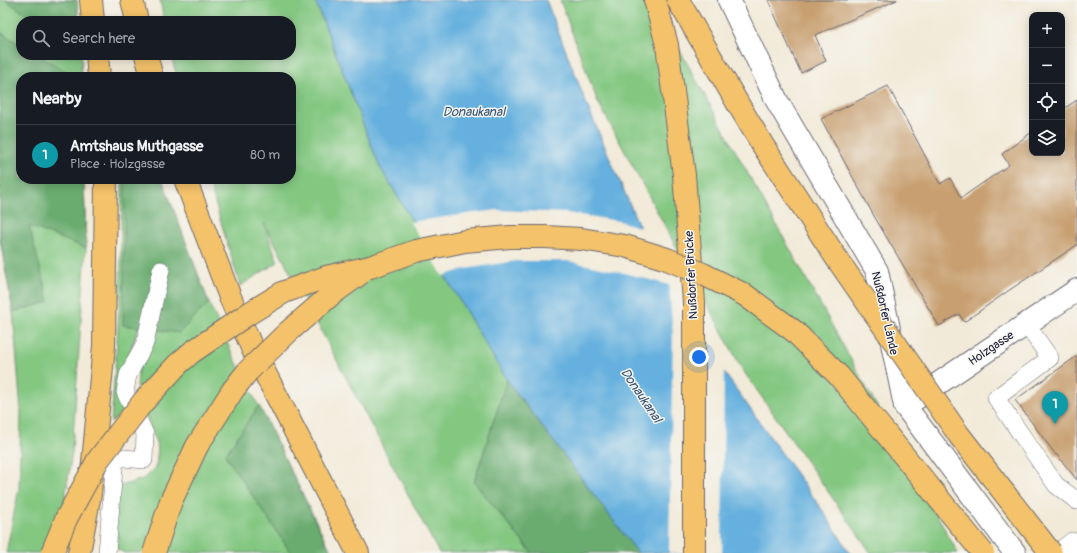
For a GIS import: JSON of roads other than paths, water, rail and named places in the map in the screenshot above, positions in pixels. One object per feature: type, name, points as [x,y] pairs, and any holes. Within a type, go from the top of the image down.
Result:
[{"type":"highway","points":[[91,0],[93,16]]},
{"type":"highway","points":[[132,0],[136,16]]},
{"type":"highway","name":"Nußdorfer Brücke","points":[[654,0],[667,45],[684,175],[694,302],[694,553]]},
{"type":"highway","points":[[678,0],[746,117],[837,259],[959,435],[1051,553]]},
{"type":"highway","points":[[97,60],[99,72]]},
{"type":"highway","points":[[147,60],[151,72]]},
{"type":"highway","points":[[79,553],[90,494],[104,346],[106,184]]},
{"type":"highway","points":[[187,184],[253,350],[358,553]]},
{"type":"highway","points":[[52,553],[66,519],[98,460],[143,402],[188,356],[248,314],[284,292],[326,277],[370,267],[416,251],[465,241],[510,237],[581,239],[625,246],[667,259],[703,274],[745,295],[794,331],[831,367],[868,410],[983,553]]},
{"type":"highway","points":[[154,553],[171,501],[197,446],[233,390],[248,371],[288,332],[332,294],[370,267]]},
{"type":"street","name":"Nußdorfer Lände","points":[[729,0],[777,101],[877,271],[905,406],[1015,553]]},
{"type":"street","name":"Holzgasse","points":[[905,406],[1077,290]]},
{"type":"lane","points":[[94,455],[144,460],[145,434],[125,392],[128,375],[145,342],[161,270]]},
{"type":"lane","points":[[1026,324],[1050,358],[996,398],[1056,485],[1077,501]]},
{"type":"lane","points":[[107,553],[115,457]]},
{"type":"lane","points":[[1057,553],[1072,541],[1077,547]]},
{"type":"water","name":"Donaukanal","points":[[315,0],[546,0],[589,110],[650,251],[721,368],[823,511],[850,553],[638,553],[507,380],[379,165]]},
{"type":"place","name":"Amtshaus Muthgasse","points":[[1055,424]]}]
